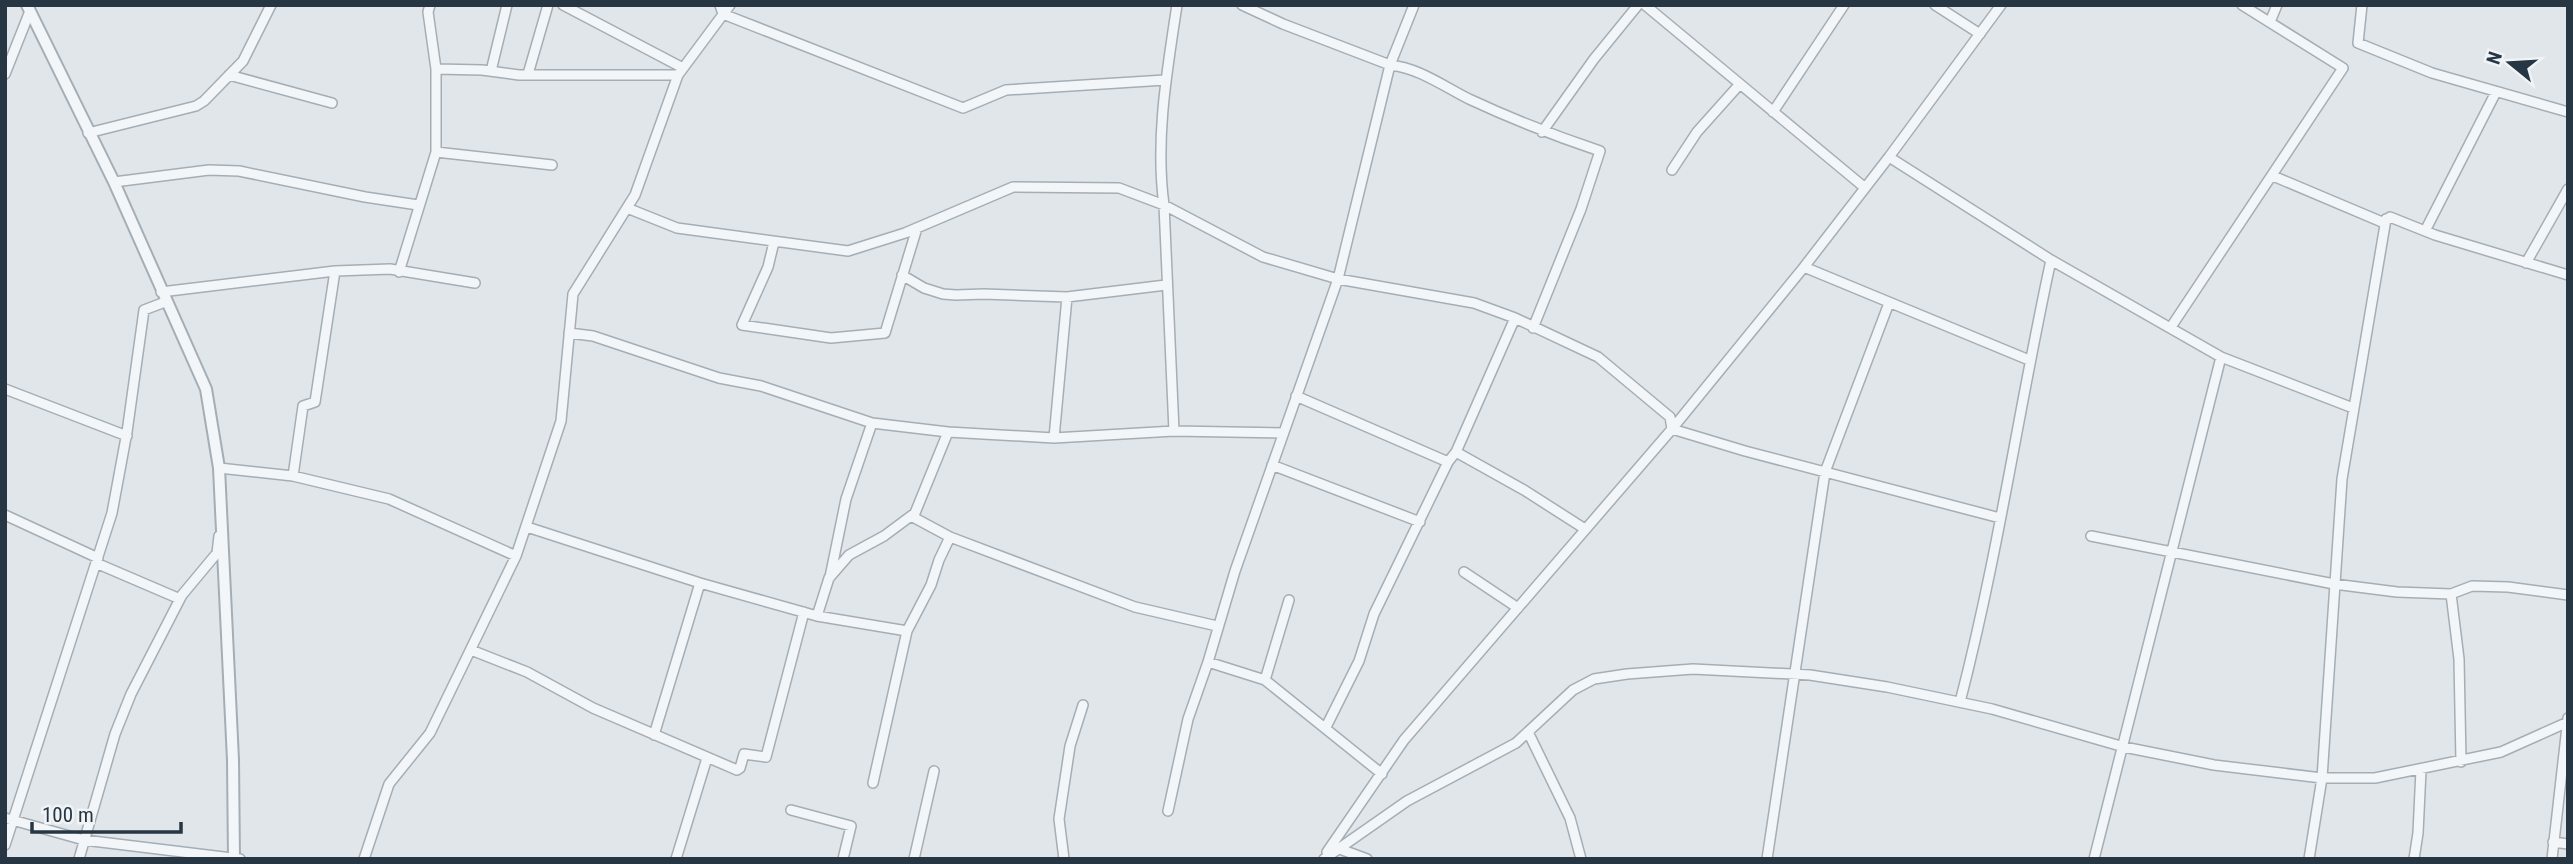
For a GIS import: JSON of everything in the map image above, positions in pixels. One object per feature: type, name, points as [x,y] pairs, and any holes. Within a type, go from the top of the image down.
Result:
[{"type":"street","points":[[88,133],[196,106],[204,101],[243,61],[271,5]]},
{"type":"street","points":[[399,272],[436,152],[436,69],[428,12],[430,5]]},
{"type":"street","points":[[491,71],[507,5]]},
{"type":"street","points":[[528,74],[548,5]]},
{"type":"street","points":[[564,5],[681,72]]},
{"type":"street","points":[[365,859],[389,784],[430,733],[516,556],[527,527],[561,421],[573,294],[635,195],[681,72],[722,10],[730,5]]},
{"type":"street","points":[[1174,431],[1164,205],[1160,180],[1165,80],[1177,5]]},
{"type":"street","points":[[1242,5],[1283,24],[1390,65],[1408,67],[1469,99],[1542,132],[1600,151],[1581,209],[1533,328]]},
{"type":"street","points":[[1168,811],[1188,719],[1208,662],[1217,626],[1338,279],[1390,65],[1414,5]]},
{"type":"street","points":[[1542,132],[1594,59],[1638,5]]},
{"type":"street","points":[[1773,112],[1844,5]]},
{"type":"street","points":[[1935,5],[1980,34]]},
{"type":"street","points":[[1323,859],[1404,740],[1672,429],[1804,267],[2001,5]]},
{"type":"street","points":[[2171,327],[2343,68],[2242,5]]},
{"type":"street","points":[[2270,22],[2277,5]]},
{"type":"street","points":[[2362,5],[2358,43],[2432,73],[2568,112]]},
{"type":"street","points":[[1648,6],[1739,85],[1864,187]]},
{"type":"street","points":[[5,74],[29,8]]},
{"type":"street","points":[[9,819],[83,840],[236,858],[222,506],[219,468],[206,390],[114,182],[29,8]]},
{"type":"street","points":[[722,10],[963,108],[1006,90],[1165,80]]},
{"type":"street","points":[[436,69],[528,74],[681,72]]},
{"type":"street","points":[[229,75],[332,103]]},
{"type":"street","points":[[1672,170],[1697,132],[1739,85]]},
{"type":"street","points":[[2426,231],[2496,92]]},
{"type":"street","points":[[436,152],[552,165]]},
{"type":"street","points":[[1889,157],[2051,260],[2221,357],[2353,408]]},
{"type":"street","points":[[114,182],[209,170],[239,171],[418,205]]},
{"type":"street","points":[[2273,176],[2382,222],[2390,217],[2426,231],[2568,275]]},
{"type":"street","points":[[627,208],[677,228],[848,251],[917,228],[1013,187],[1119,188],[1164,205],[1263,257],[1338,279],[1474,303],[1515,318],[1598,357],[1670,417],[1672,429]]},
{"type":"street","points":[[2526,263],[2568,189]]},
{"type":"street","points":[[2309,859],[2322,778],[2342,479],[2386,219]]},
{"type":"street","points":[[774,242],[768,267],[742,325],[831,338],[885,333],[917,228]]},
{"type":"street","points":[[1960,702],[1974,649],[2029,360],[2051,260]]},
{"type":"street","points":[[1804,267],[2029,360]]},
{"type":"street","points":[[5,845],[9,819],[112,513],[127,436],[144,310],[163,297],[335,271],[390,269],[475,283]]},
{"type":"street","points":[[293,477],[303,406],[316,402],[335,271]]},
{"type":"street","points":[[902,275],[924,288],[943,294],[1067,297],[1166,285]]},
{"type":"street","points":[[1054,438],[1067,297]]},
{"type":"street","points":[[1767,859],[1825,472],[1889,303]]},
{"type":"street","points":[[1326,727],[1359,661],[1374,614],[1455,452],[1515,318]]},
{"type":"street","points":[[569,333],[593,336],[719,378],[761,386],[872,423],[948,432],[1054,438],[1174,431],[1283,433]]},
{"type":"street","points":[[2094,859],[2221,357]]},
{"type":"street","points":[[5,389],[127,436]]},
{"type":"street","points":[[1296,396],[1448,462]]},
{"type":"street","points":[[817,616],[829,578],[846,499],[872,423]]},
{"type":"street","points":[[1672,429],[2000,518]]},
{"type":"street","points":[[829,578],[849,555],[884,536],[915,513],[948,432]]},
{"type":"street","points":[[1455,452],[1524,489],[1585,529]]},
{"type":"street","points":[[1272,465],[1420,522]]},
{"type":"street","points":[[219,468],[293,477],[389,499],[516,556]]},
{"type":"street","points":[[79,859],[115,734],[131,694],[180,599],[217,554],[222,506]]},
{"type":"street","points":[[5,516],[180,599]]},
{"type":"street","points":[[911,516],[950,537],[1135,607],[1217,626]]},
{"type":"street","points":[[527,527],[700,583],[817,616],[907,631]]},
{"type":"street","points":[[2091,536],[2334,584],[2398,592],[2451,594],[2472,586],[2508,587],[2568,595]]},
{"type":"street","points":[[873,783],[907,631],[931,585],[950,537]]},
{"type":"street","points":[[1464,572],[1518,608]]},
{"type":"street","points":[[654,735],[700,583]]},
{"type":"street","points":[[2451,594],[2459,659],[2460,762]]},
{"type":"street","points":[[1265,680],[1289,600]]},
{"type":"street","points":[[471,650],[527,672],[593,708],[737,770],[744,754],[766,757],[804,612]]},
{"type":"street","points":[[1208,662],[1265,680],[1382,774]]},
{"type":"street","points":[[1323,859],[1407,801],[1516,743],[1573,690],[1594,679],[1693,669],[1796,675],[1887,687],[1960,702],[2124,747],[2214,765],[2322,778],[2375,778],[2460,762],[2501,752],[2568,720]]},
{"type":"street","points":[[1064,859],[1059,819],[1070,746],[1083,705]]},
{"type":"street","points":[[2552,859],[2568,720]]},
{"type":"street","points":[[1528,732],[1570,818],[1581,859]]},
{"type":"street","points":[[676,859],[707,758]]},
{"type":"street","points":[[2414,859],[2421,770]]},
{"type":"street","points":[[914,859],[934,771]]},
{"type":"street","points":[[791,810],[851,826],[844,859]]},
{"type":"street","points":[[2553,842],[2568,844]]},
{"type":"street","points":[[1337,848],[1367,859]]}]
